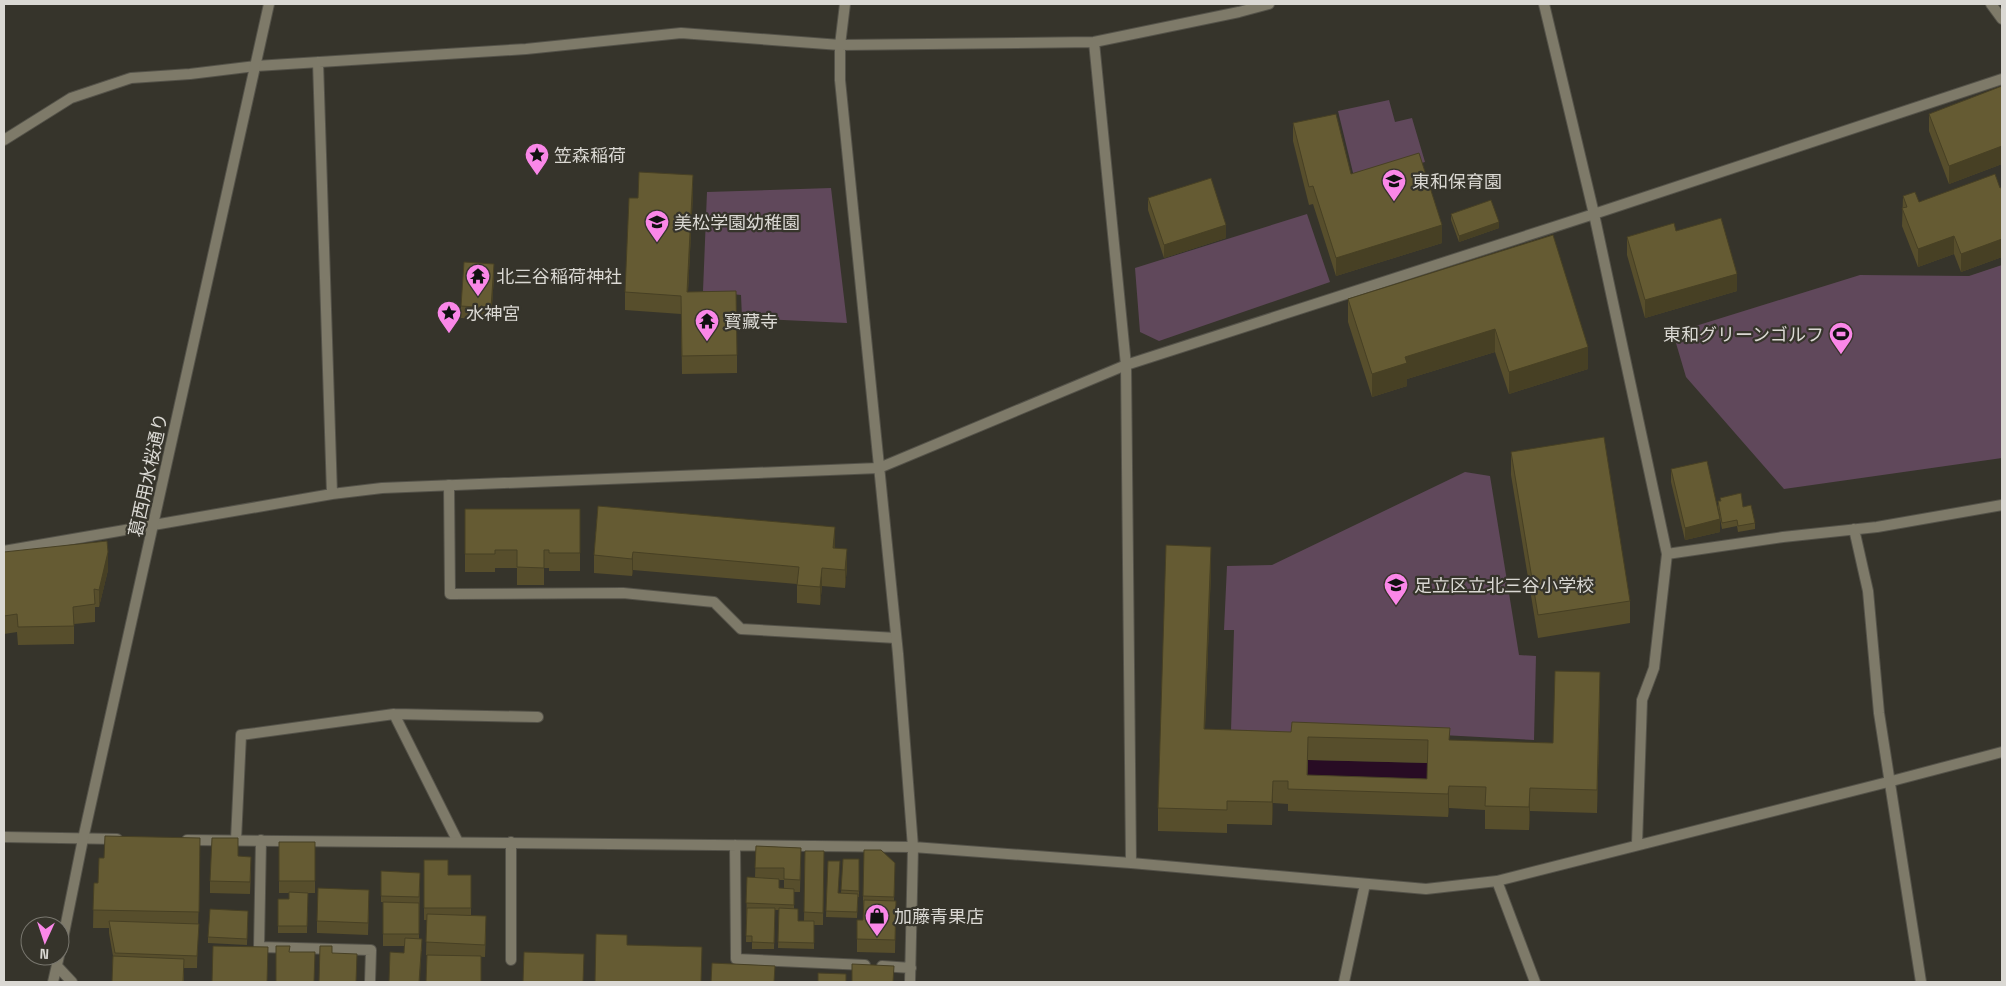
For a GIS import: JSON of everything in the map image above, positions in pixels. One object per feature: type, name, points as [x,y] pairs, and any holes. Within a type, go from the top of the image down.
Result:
[{"type":"street","name":"葛西用水桜通り","points":[[67,916],[269,4]]},
{"type":"street","points":[[845,4],[840,45],[840,80],[896,638],[913,846],[910,982]]},
{"type":"street","points":[[4,148],[6,139],[71,98],[131,78],[190,74],[256,66],[526,49],[681,33],[840,45],[1094,42],[1269,4]]},
{"type":"street","points":[[1544,4],[1594,214],[1667,554],[1654,668],[1642,700],[1637,844]]},
{"type":"street","points":[[1991,4],[2002,19]]},
{"type":"street","points":[[1094,42],[1126,365],[1131,863]]},
{"type":"street","points":[[318,62],[332,494]]},
{"type":"street","points":[[4,551],[332,494],[382,488],[878,468],[1126,365],[1594,214],[2002,79]]},
{"type":"street","points":[[449,485],[450,594],[641,594],[714,602],[741,629],[896,638]]},
{"type":"street","points":[[1667,554],[1783,537],[1877,527],[2002,505]]},
{"type":"street","points":[[1854,529],[1868,591],[1879,713],[1888,782],[1921,982]]},
{"type":"street","points":[[236,840],[241,736],[394,714],[538,717]]},
{"type":"street","points":[[394,714],[458,842]]},
{"type":"street","points":[[180,840],[913,846],[1426,889],[1497,881],[2002,752]]},
{"type":"street","points":[[4,837],[124,839]]},
{"type":"street","points":[[262,840],[259,947],[371,950],[370,982]]},
{"type":"street","points":[[511,842],[511,960]]},
{"type":"street","points":[[735,845],[736,960],[911,968]]},
{"type":"street","points":[[1497,881],[1535,982]]},
{"type":"street","points":[[1344,982],[1365,884]]},
{"type":"street","name":"葛西用水桜通り","points":[[53,982],[57,966]]},
{"type":"street","points":[[63,966],[72,982]]},
{"type":"shaded area","points":[[1389,100],[1395,122],[1412,118],[1425,162],[1355,181],[1338,111]]},
{"type":"shaded area","points":[[831,188],[847,323],[742,318],[741,295],[703,291],[707,192]]},
{"type":"shaded area","points":[[1307,214],[1330,282],[1159,341],[1140,332],[1135,268]]},
{"type":"shaded area","name":"東和グリーンゴルフ","points":[[2002,265],[2002,458],[1784,489],[1686,377],[1673,333],[1860,275],[1969,276]]},
{"type":"shaded area","points":[[1465,472],[1490,476],[1519,655],[1536,656],[1534,740],[1442,735],[1441,743],[1231,731],[1234,630],[1224,630],[1227,566],[1272,565]]},
{"type":"shaded area","points":[[1308,760],[1428,763],[1427,801],[1307,798]]},
{"type":"building","points":[[2002,86],[2002,146],[1949,166],[1929,114]]},
{"type":"building","points":[[1336,114],[1351,174],[1419,153],[1442,225],[1336,258],[1313,186],[1309,187],[1293,123]]},
{"type":"building","points":[[639,172],[693,175],[687,292],[736,291],[737,355],[682,356],[681,296],[625,292],[629,198],[638,198]]},
{"type":"building","points":[[1995,174],[2000,188],[2002,187],[2002,239],[1961,254],[1954,236],[1918,249],[1902,208],[1907,207],[1903,196],[1915,192],[1919,202]]},
{"type":"building","points":[[1211,178],[1226,225],[1164,245],[1148,198]]},
{"type":"building","points":[[1491,200],[1499,222],[1459,236],[1451,214]]},
{"type":"building","points":[[1721,218],[1737,274],[1645,300],[1627,237],[1674,223],[1676,231]]},
{"type":"building","points":[[1553,235],[1588,347],[1509,372],[1495,329],[1405,357],[1407,363],[1372,374],[1348,299]]},
{"type":"building","points":[[464,262],[494,264],[491,308],[461,306]]},
{"type":"building","points":[[1604,437],[1630,601],[1538,615],[1511,452]]},
{"type":"building","points":[[1707,461],[1720,519],[1685,528],[1671,469]]},
{"type":"building","points":[[1741,493],[1743,507],[1751,505],[1755,523],[1738,526],[1737,520],[1722,523],[1718,501],[1721,501],[1720,498]]},
{"type":"building","points":[[598,506],[835,527],[833,548],[847,549],[845,570],[822,568],[820,587],[797,585],[799,567],[633,552],[632,559],[594,555]]},
{"type":"building","points":[[465,509],[580,509],[580,553],[549,553],[549,550],[544,550],[544,568],[517,567],[517,550],[495,550],[495,554],[465,554]]},
{"type":"building","points":[[107,541],[108,552],[99,590],[94,589],[95,604],[73,607],[74,626],[18,627],[17,614],[4,616],[4,552]]},
{"type":"building","points":[[1166,545],[1211,547],[1204,729],[1291,732],[1292,722],[1450,728],[1449,740],[1553,743],[1555,671],[1600,672],[1597,790],[1530,788],[1529,807],[1485,806],[1486,787],[1449,786],[1448,794],[1288,789],[1288,781],[1273,781],[1272,802],[1227,801],[1227,810],[1158,808]],"holes":[[[1308,737],[1428,740],[1427,779],[1307,775]]]},
{"type":"building","points":[[105,836],[200,838],[199,912],[93,910],[94,883],[98,883],[99,858],[104,858]]},
{"type":"building","points":[[212,838],[238,838],[238,856],[251,857],[250,882],[210,881]]},
{"type":"building","points":[[279,842],[315,842],[315,881],[279,881]]},
{"type":"building","points":[[756,846],[801,848],[800,880],[784,879],[784,868],[755,868]]},
{"type":"building","points":[[864,850],[881,850],[895,863],[894,897],[863,896]]},
{"type":"building","points":[[805,851],[824,851],[823,913],[804,912]]},
{"type":"building","points":[[843,859],[859,859],[859,891],[841,890]]},
{"type":"building","points":[[424,860],[448,860],[448,875],[471,875],[471,908],[424,908]]},
{"type":"building","points":[[828,861],[840,861],[838,893],[858,894],[857,912],[826,911]]},
{"type":"building","points":[[381,871],[420,873],[419,897],[381,896]]},
{"type":"building","points":[[747,877],[779,879],[779,888],[794,889],[794,905],[746,903]]},
{"type":"building","points":[[318,888],[369,890],[368,923],[317,921]]},
{"type":"building","points":[[289,892],[308,893],[307,926],[278,926],[278,899],[289,899]]},
{"type":"building","points":[[864,900],[896,901],[895,940],[857,939],[857,920],[863,920]]},
{"type":"building","points":[[383,902],[419,903],[419,934],[383,934]]},
{"type":"building","points":[[747,908],[775,908],[774,943],[752,942],[752,936],[746,936]]},
{"type":"building","points":[[779,908],[798,909],[798,921],[814,921],[814,943],[778,942]]},
{"type":"building","points":[[210,909],[248,911],[247,939],[208,937]]},
{"type":"building","points":[[427,914],[486,916],[485,945],[426,942]]},
{"type":"building","points":[[109,921],[199,924],[197,956],[115,953]]},
{"type":"building","points":[[596,934],[627,935],[627,945],[702,947],[701,982],[595,982]]},
{"type":"building","points":[[405,938],[422,939],[419,982],[389,982],[390,952],[404,953]]},
{"type":"building","points":[[213,946],[268,947],[267,982],[212,982]]},
{"type":"building","points":[[276,946],[290,946],[289,952],[315,952],[314,982],[276,982]]},
{"type":"building","points":[[320,946],[332,946],[332,953],[357,954],[356,982],[319,982]]},
{"type":"building","points":[[524,952],[584,954],[583,982],[523,982]]},
{"type":"building","points":[[427,955],[481,956],[481,982],[426,982]]},
{"type":"building","points":[[113,956],[184,959],[183,982],[112,982]]},
{"type":"building","points":[[712,963],[775,966],[774,982],[711,982]]},
{"type":"building","points":[[852,964],[894,966],[893,982],[852,982]]},
{"type":"building","points":[[818,973],[846,974],[846,982],[818,982]]},
{"type":"place","name":"笠森稲荷","points":[[537,176]]},
{"type":"place","name":"東和保育園","points":[[1394,202]]},
{"type":"place","name":"美松学園幼稚園","points":[[657,243]]},
{"type":"place","name":"北三谷稲荷神社","points":[[478,297]]},
{"type":"place","name":"水神宮","points":[[449,334]]},
{"type":"place","name":"寳藏寺","points":[[707,342]]},
{"type":"place","name":"東和グリーンゴルフ","points":[[1841,355]]},
{"type":"place","name":"足立区立北三谷小学校","points":[[1396,606]]},
{"type":"place","name":"加藤青果店","points":[[877,937]]}]
